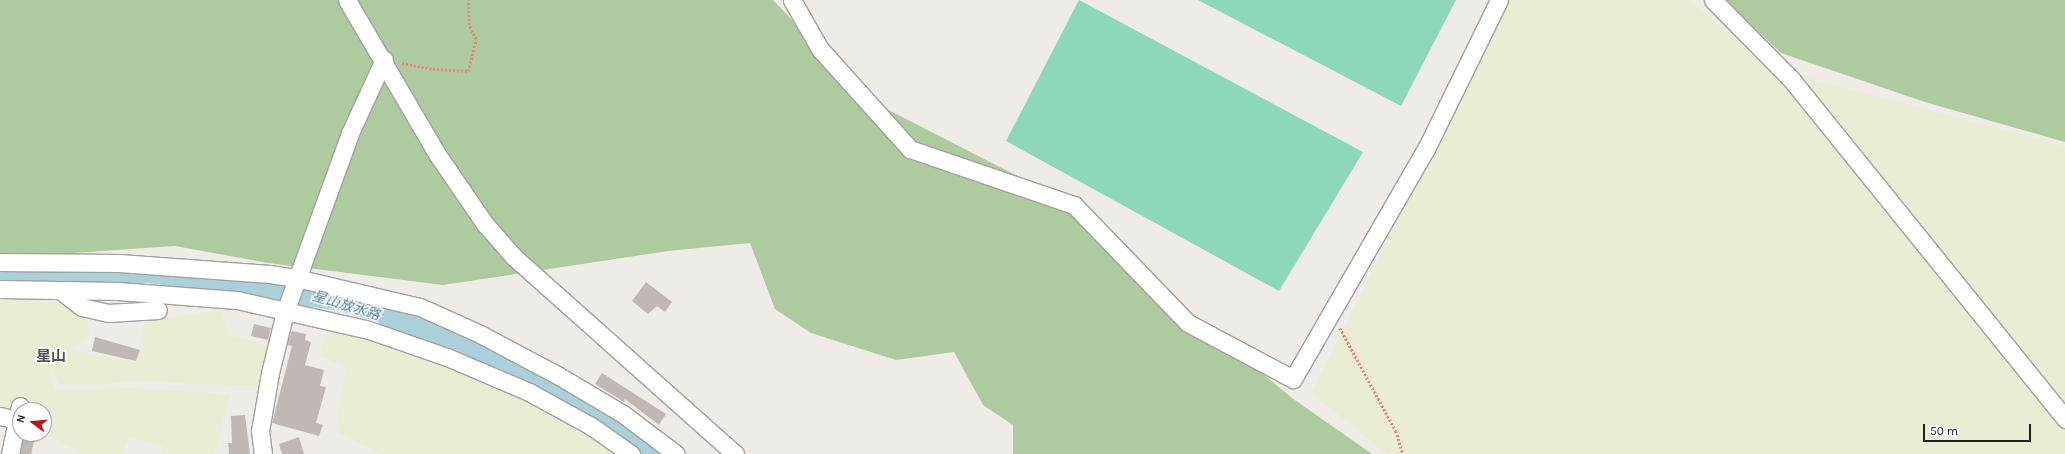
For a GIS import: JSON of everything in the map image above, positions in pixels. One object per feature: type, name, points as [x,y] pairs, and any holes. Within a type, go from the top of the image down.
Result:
[{"type":"street","points":[[347,0],[384,60],[437,154],[486,224],[514,257],[735,454]]},
{"type":"street","points":[[792,0],[820,49],[864,95],[910,149],[1074,205],[1188,323],[1293,379],[1426,149],[1499,0]]},
{"type":"street","points":[[1713,0],[1791,79],[2065,419]]},
{"type":"street","points":[[263,454],[260,431],[270,373],[285,312],[296,278],[350,133],[384,60]]},
{"type":"street","points":[[0,262],[119,263],[296,278],[420,307],[480,334],[623,414],[676,454]]},
{"type":"street","points":[[0,289],[185,294],[237,300],[369,330],[447,357],[529,392],[591,426],[631,454]]},
{"type":"street","points":[[60,290],[82,307],[108,313],[158,310]]},
{"type":"street","points":[[0,416],[18,413],[10,454]]},
{"type":"path","points":[[384,60],[433,69],[468,71],[476,39],[469,26],[468,0]]},
{"type":"path","points":[[1338,325],[1396,431],[1403,454]]},
{"type":"green space","points":[[0,0],[773,0],[869,100],[1084,210],[1104,242],[1292,398],[1372,454],[1013,454],[1013,425],[983,405],[954,352],[896,360],[811,333],[775,309],[750,243],[668,251],[443,285],[268,263],[175,246],[0,258]]},
{"type":"green space","points":[[1079,0],[1363,152],[1279,291],[1006,141]]},
{"type":"green space","points":[[1198,0],[1456,0],[1401,106]]},
{"type":"green space","points":[[1507,0],[1691,0],[1766,67],[2065,146],[2065,454],[1387,454],[1311,393]]},
{"type":"green space","points":[[1725,0],[2065,0],[2065,142],[1925,102],[1781,53]]},
{"type":"green space","points":[[0,296],[37,297],[82,307],[91,333],[71,350],[136,363],[144,322],[221,310],[229,335],[273,347],[262,386],[148,382],[59,385],[51,369],[54,390],[134,388],[230,394],[214,454],[163,454],[164,447],[130,437],[121,454],[81,454],[52,438],[52,402],[12,402],[12,411],[0,412]]},
{"type":"green space","points":[[329,329],[437,354],[576,424],[613,454],[380,454],[336,431],[346,368],[319,355]]},
{"type":"water","points":[[0,267],[122,267],[311,286],[374,308],[437,324],[420,335],[341,311],[149,283],[75,284],[0,289]]},
{"type":"building","points":[[646,282],[672,302],[665,312],[657,306],[648,314],[632,301]]},
{"type":"building","points":[[254,324],[271,328],[268,340],[251,336]]},
{"type":"building","points":[[292,331],[306,334],[305,340],[311,342],[305,365],[324,370],[320,386],[326,387],[316,423],[323,425],[319,436],[272,423],[292,346],[287,345]]},
{"type":"building","points":[[95,337],[140,350],[136,361],[92,351]]},
{"type":"building","points":[[602,373],[666,414],[659,425],[625,399],[624,402],[595,384]]},
{"type":"building","points":[[245,415],[250,454],[229,454],[228,443],[232,443],[231,416]]},
{"type":"building","points":[[299,437],[304,454],[282,454],[279,444]]},
{"type":"building","points":[[23,442],[34,442],[31,454],[20,454]]},
{"type":"waterway","name":"星山放水路","points":[[392,320],[516,368],[568,394],[659,454]]},
{"type":"district","name":"星山","points":[[51,357]]}]
